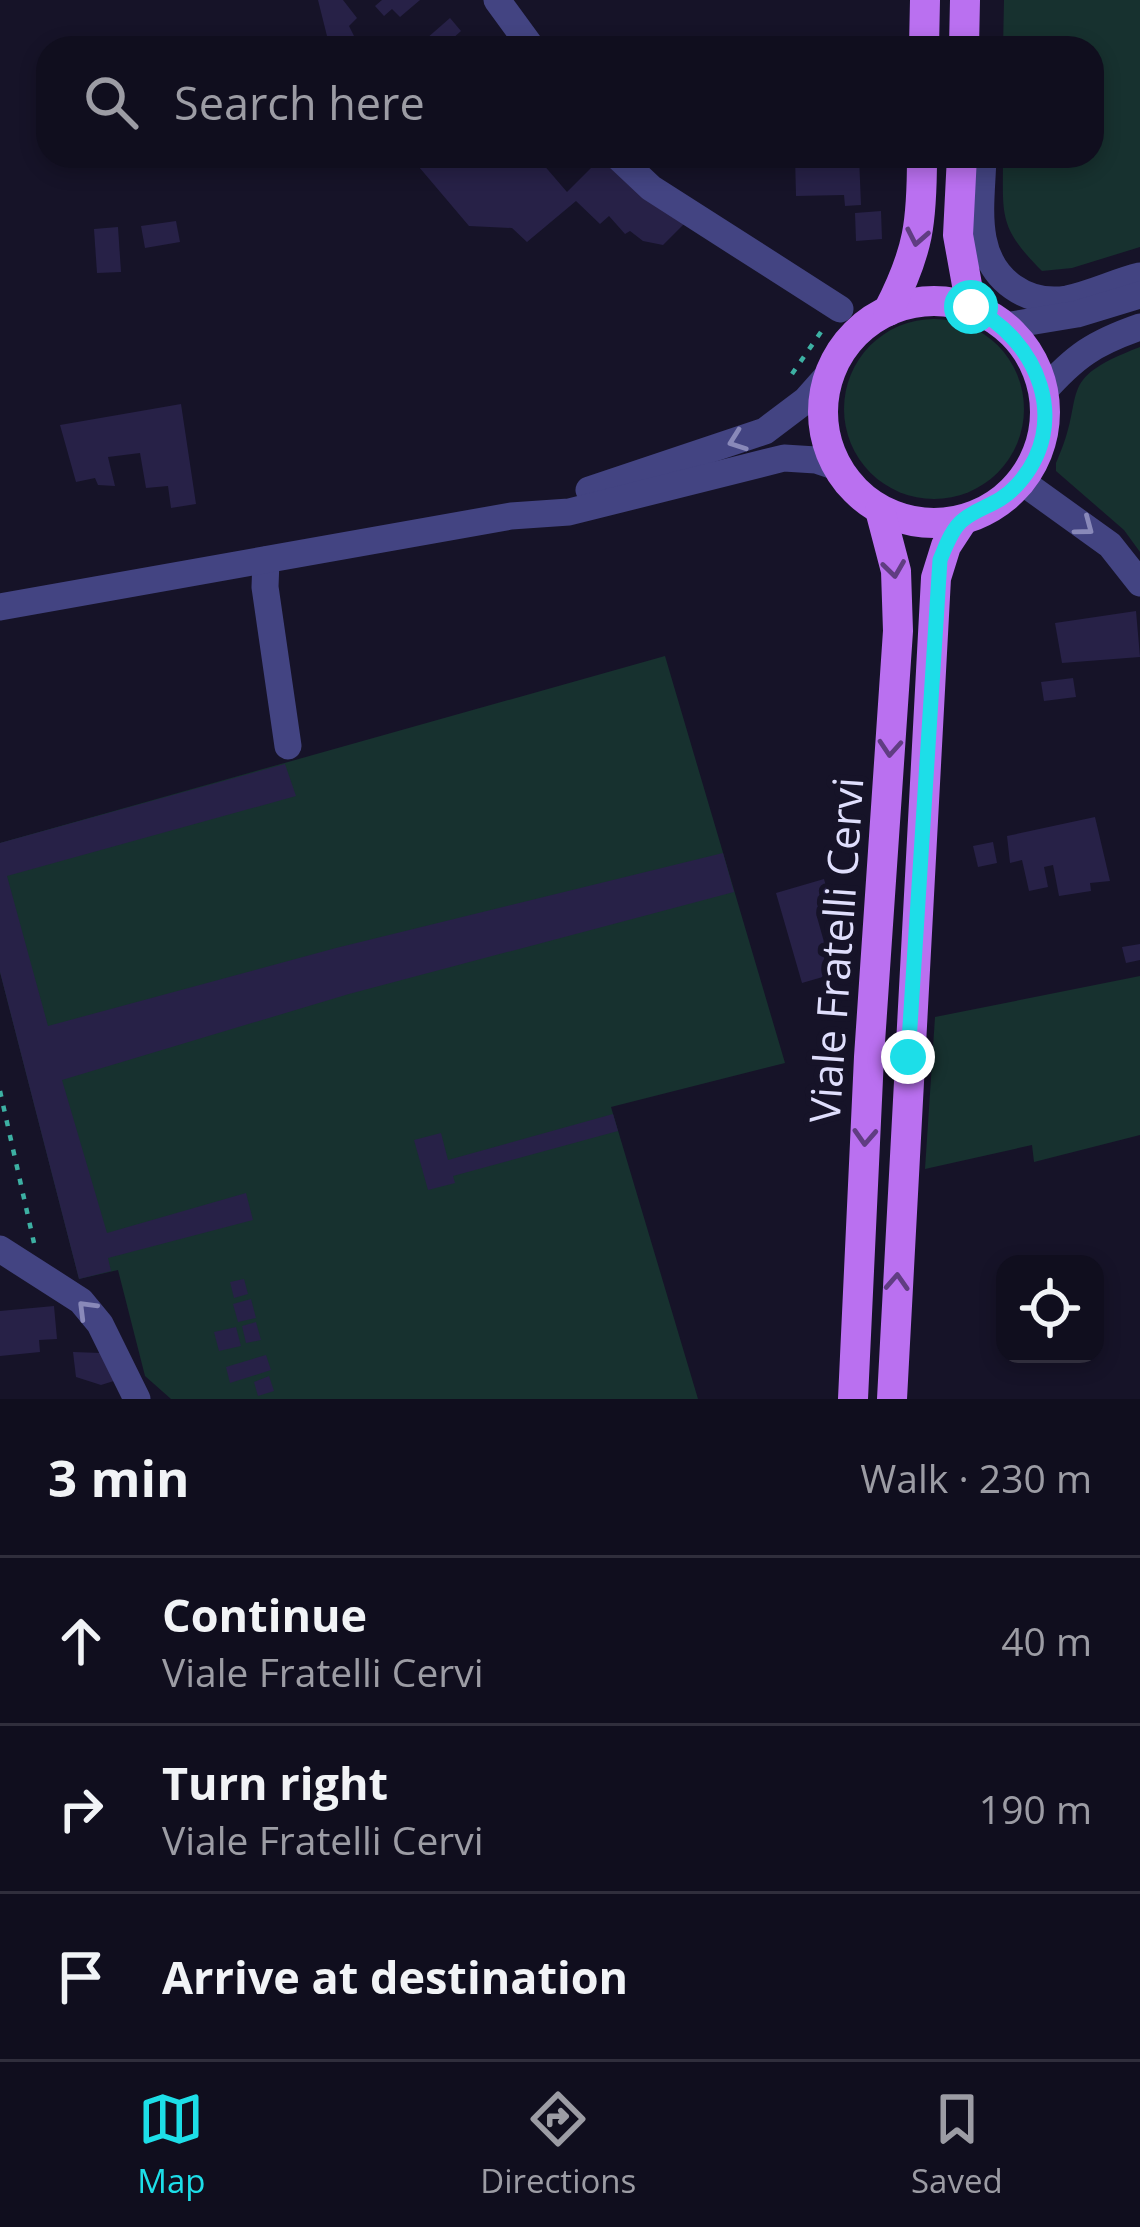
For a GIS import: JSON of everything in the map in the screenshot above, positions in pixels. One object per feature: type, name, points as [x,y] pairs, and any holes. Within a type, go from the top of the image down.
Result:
[{"type":"main road","points":[[924,36],[925,0]]},
{"type":"main road","points":[[964,36],[965,0]]},
{"type":"main road","points":[[888,311],[921,230],[922,168]]},
{"type":"main road","points":[[961,168],[958,235],[971,307]]},
{"type":"main road","points":[[929,301],[971,307],[1005,326],[1030,356],[1043,392],[1042,439],[1021,481],[1004,498],[963,520],[920,523],[863,498],[837,467],[824,430],[825,392],[847,343],[872,320],[929,301]]},
{"type":"main road","name":"Viale Fratelli Cervi","points":[[853,1399],[869,1057],[898,631],[896,571],[880,509]]},
{"type":"main road","name":"Viale Fratelli Cervi","points":[[892,1399],[936,578],[946,546],[963,520]]},
{"type":"street","points":[[497,0],[523,36]]},
{"type":"street","points":[[629,168],[651,188],[840,309]]},
{"type":"street","points":[[983,168],[981,227],[988,262],[1001,279],[1039,300],[1061,300],[1140,276]]},
{"type":"street","points":[[1005,326],[1077,314],[1140,295]]},
{"type":"street","points":[[1043,392],[1073,358],[1094,344],[1140,327]]},
{"type":"street","points":[[511,516],[765,430],[806,400],[830,373]]},
{"type":"street","points":[[0,607],[511,516],[569,512],[784,458],[837,467]]},
{"type":"street","points":[[1021,481],[1110,545],[1140,583]]},
{"type":"street","points":[[266,560],[265,587],[288,746]]},
{"type":"street","points":[[0,1250],[81,1301],[100,1324],[136,1399]]},
{"type":"path","points":[[785,384],[840,309]]},
{"type":"path","points":[[0,1090],[35,1248]]},
{"type":"green space","points":[[1004,0],[1140,0],[1140,247],[1072,268],[1042,271],[1017,243],[1006,219],[1003,168],[1104,168],[1104,36],[1003,36]]},
{"type":"green space","points":[[934,319],[969,326],[998,345],[1017,374],[1024,409],[1017,444],[998,473],[969,492],[934,499],[899,492],[870,473],[851,444],[844,409],[851,374],[870,345],[899,326]]},
{"type":"green space","points":[[1140,347],[1140,552],[1124,530],[1056,471],[1056,463],[1083,380],[1094,369]]},
{"type":"green space","points":[[665,656],[785,1063],[611,1107],[698,1399],[171,1399],[145,1376],[118,1270],[79,1279],[0,972],[0,843]]},
{"type":"green space","points":[[1140,976],[1140,1135],[1034,1162],[1032,1145],[925,1169],[935,1017]]},
{"type":"building","points":[[318,0],[343,0],[357,18],[349,26],[354,36],[327,36]]},
{"type":"building","points":[[382,0],[420,0],[400,17],[392,9],[384,16],[375,6]]},
{"type":"building","points":[[450,18],[461,31],[455,36],[429,36]]},
{"type":"building","points":[[420,168],[546,168],[567,192],[591,168],[612,168],[685,223],[663,245],[643,241],[630,231],[625,234],[609,216],[600,224],[576,201],[527,242],[512,228],[469,226]]},
{"type":"building","points":[[795,168],[859,168],[861,205],[845,206],[844,195],[796,196]]},
{"type":"building","points":[[881,211],[882,239],[856,241],[855,213]]},
{"type":"building","points":[[176,221],[180,242],[145,248],[141,226]]},
{"type":"building","points":[[118,227],[121,272],[97,273],[94,229]]},
{"type":"building","points":[[181,404],[196,504],[171,508],[168,486],[146,488],[140,453],[108,457],[115,486],[98,485],[95,478],[76,482],[60,425]]},
{"type":"building","points":[[1136,611],[1140,657],[1062,663],[1055,623]]},
{"type":"building","points":[[1073,678],[1076,697],[1044,701],[1041,682]]},
{"type":"building","points":[[285,764],[296,796],[7,876],[48,1026],[336,948],[723,853],[734,892],[349,994],[62,1080],[107,1233],[246,1193],[253,1220],[108,1258],[111,1271],[79,1279],[0,972],[0,843]]},
{"type":"building","points":[[1095,817],[1110,881],[1090,883],[1091,891],[1059,896],[1053,865],[1044,867],[1048,887],[1029,891],[1022,860],[1010,863],[1007,836]]},
{"type":"building","points":[[993,842],[997,863],[978,867],[973,846]]},
{"type":"building","points":[[824,879],[833,912],[817,917],[833,974],[802,983],[776,893]]},
{"type":"building","points":[[1140,944],[1140,960],[1126,963],[1122,947]]},
{"type":"building","points":[[613,1114],[618,1131],[453,1176],[455,1183],[428,1190],[414,1140],[441,1133],[448,1160]]},
{"type":"building","points":[[244,1279],[248,1294],[234,1298],[230,1282]]},
{"type":"building","points":[[251,1299],[256,1318],[238,1322],[233,1304]]},
{"type":"building","points":[[54,1306],[57,1339],[39,1340],[40,1352],[0,1356],[0,1311]]},
{"type":"building","points":[[256,1322],[261,1340],[246,1343],[242,1326]]},
{"type":"building","points":[[236,1327],[241,1346],[219,1351],[214,1332]]},
{"type":"building","points":[[73,1352],[101,1353],[117,1380],[101,1385],[76,1377]]},
{"type":"building","points":[[266,1355],[271,1370],[230,1383],[226,1367]]},
{"type":"building","points":[[269,1376],[274,1391],[258,1396],[254,1382]]},
{"type":"route","points":[[908,1057],[936,578],[940,560],[963,520],[1004,498],[1021,481],[1034,461],[1045,416],[1043,392],[1030,356],[1005,326],[971,307]]}]
